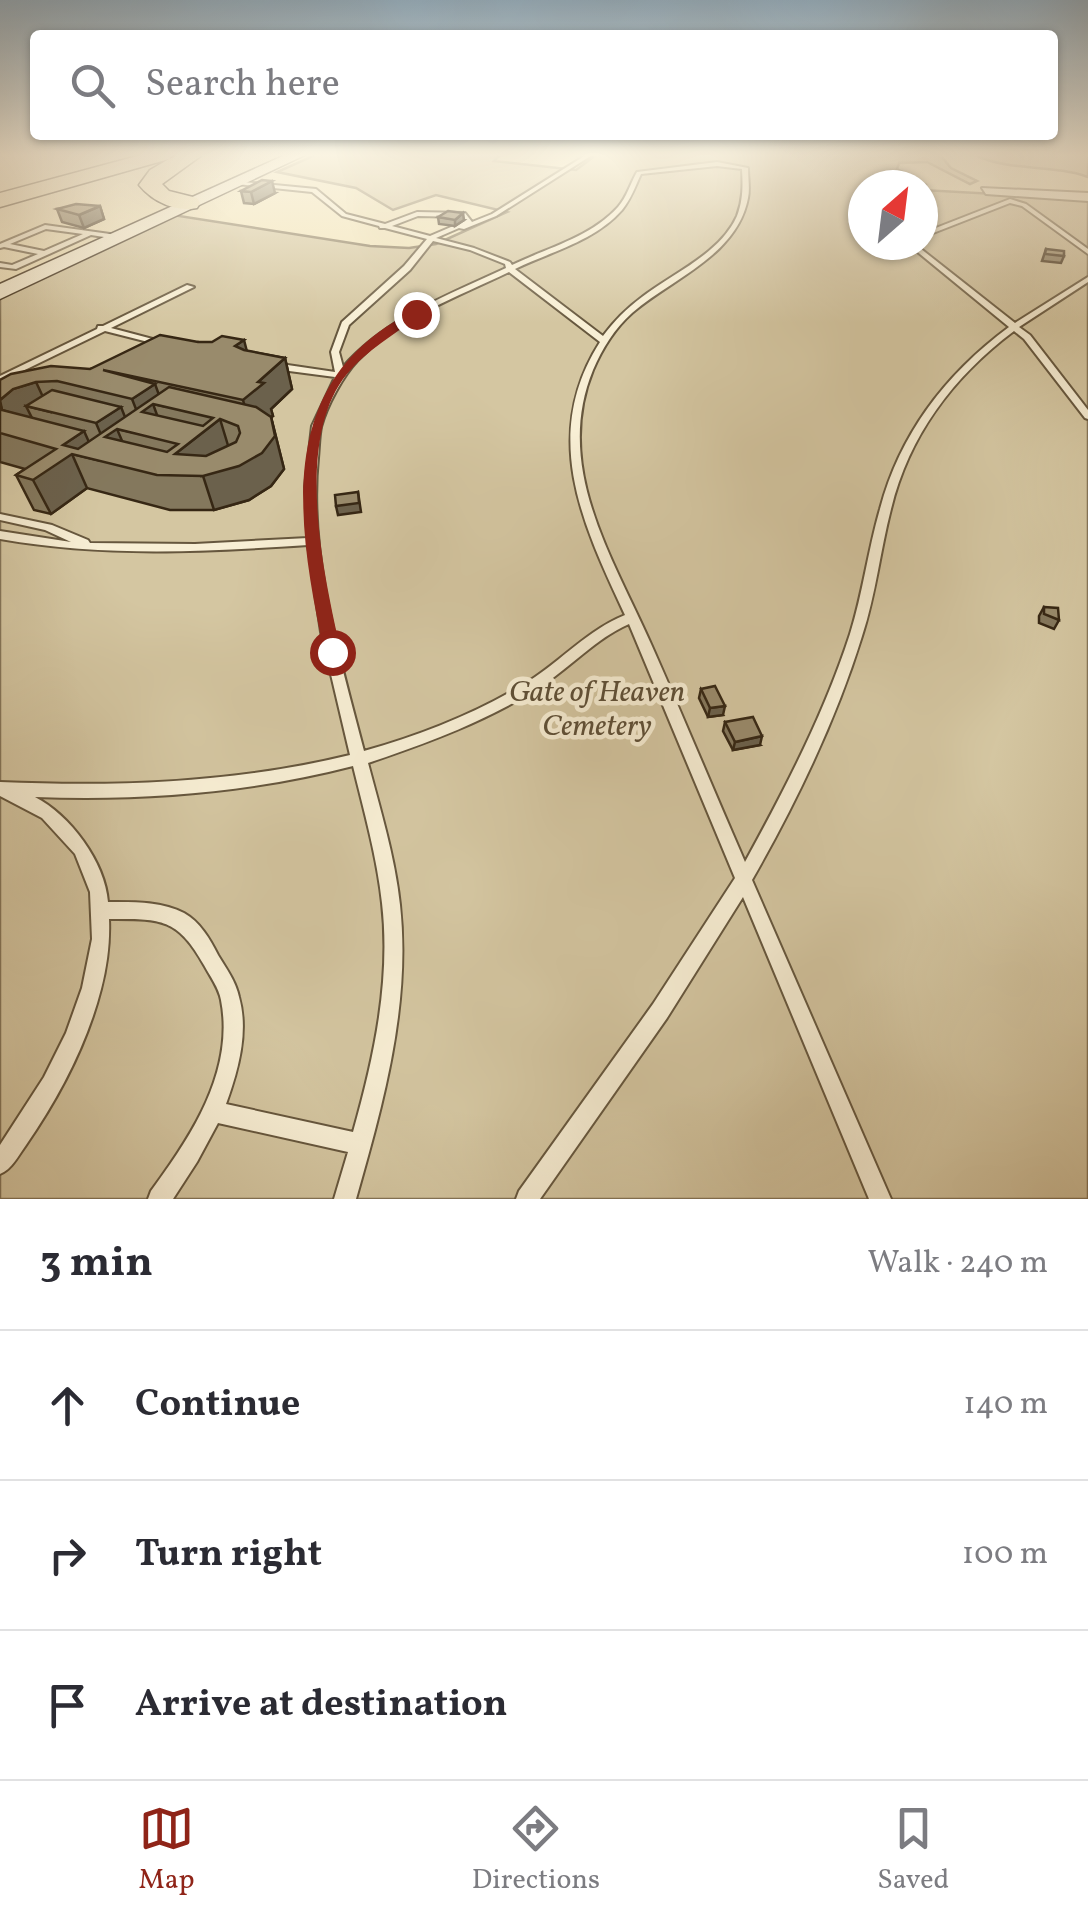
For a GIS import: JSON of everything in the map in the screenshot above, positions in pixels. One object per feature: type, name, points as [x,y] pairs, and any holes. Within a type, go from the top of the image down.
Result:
[{"type":"main road","points":[[0,292],[170,211]]},
{"type":"lane","points":[[339,211],[508,263],[510,270],[604,341]]},
{"type":"lane","points":[[340,374],[335,352],[346,324],[407,268],[432,238],[500,211]]},
{"type":"lane","points":[[346,1199],[382,1060],[392,932],[384,863],[327,630],[314,541],[310,496],[313,446],[322,408],[340,374],[378,339],[416,314],[584,234],[616,211]]},
{"type":"lane","points":[[745,211],[732,232],[638,303],[604,341],[582,390],[574,438],[583,496],[594,534],[880,1199]]},
{"type":"lane","points":[[938,229],[985,211]]},
{"type":"lane","points":[[1032,211],[1088,252]]},
{"type":"lane","points":[[382,226],[417,214],[468,217],[469,222],[458,230]]},
{"type":"lane","points":[[1,246],[45,227],[117,236]]},
{"type":"lane","points":[[0,265],[13,268],[91,233]]},
{"type":"lane","points":[[1,246],[45,253]]},
{"type":"lane","points":[[931,260],[1027,337],[1088,416]]},
{"type":"lane","points":[[526,1199],[709,939],[805,760],[864,606],[882,518],[904,452],[940,394],[974,356],[1011,325],[1088,279]]},
{"type":"lane","points":[[0,379],[190,287]]},
{"type":"lane","points":[[101,328],[165,346]]},
{"type":"lane","points":[[260,364],[340,374]]},
{"type":"lane","points":[[0,517],[48,527],[96,548]]},
{"type":"lane","points":[[0,535],[96,548],[203,549],[314,541]]},
{"type":"lane","points":[[1,789],[184,791],[312,772],[360,759],[437,732],[518,694],[608,625],[631,618]]},
{"type":"lane","points":[[0,1163],[57,1076],[84,1014],[99,962],[104,924],[87,860],[69,834],[48,812],[1,789]]},
{"type":"lane","points":[[101,910],[153,912],[184,923],[210,958],[231,998],[231,1051],[215,1112],[196,1151],[159,1199]]},
{"type":"lane","points":[[215,1112],[361,1144]]},
{"type":"green space","name":"Gate of Heaven Cemetery","points":[[503,211],[848,211],[848,260],[938,260],[938,211],[1088,211],[1088,1199],[0,1199],[0,298],[173,215],[370,246],[409,248],[436,244],[507,212]]},
{"type":"building","points":[[448,211],[463,213],[455,220],[438,217]]},
{"type":"building","points":[[1046,249],[1064,251],[1064,256],[1045,254]]},
{"type":"building","points":[[160,335],[198,342],[212,342],[222,336],[244,340],[235,346],[285,358],[243,400],[103,370],[155,384],[132,399],[57,381],[36,382],[13,389],[0,400],[0,380],[11,374],[51,366],[90,369]]},
{"type":"building","points":[[169,387],[256,407],[271,417],[275,436],[262,453],[239,466],[203,476],[157,475],[72,454],[33,480],[16,475],[56,449],[0,433],[0,403],[2,410],[84,431],[63,445],[78,449]],"holes":[[[153,404],[213,418],[203,426],[142,412]],[[220,419],[238,426],[236,442],[206,456],[175,454]],[[117,429],[178,444],[167,452],[105,437]]]},
{"type":"building","points":[[52,390],[121,407],[96,423],[26,406]]},
{"type":"building","points":[[358,492],[359,503],[336,506],[335,495]]},
{"type":"building","points":[[1044,607],[1058,608],[1059,620],[1044,614]]},
{"type":"building","points":[[715,686],[725,706],[710,708],[701,689]]},
{"type":"building","points":[[753,717],[762,736],[735,742],[725,722]]},
{"type":"route","points":[[332,652],[322,603],[310,496],[313,446],[322,408],[340,374],[378,339],[416,314]]}]
